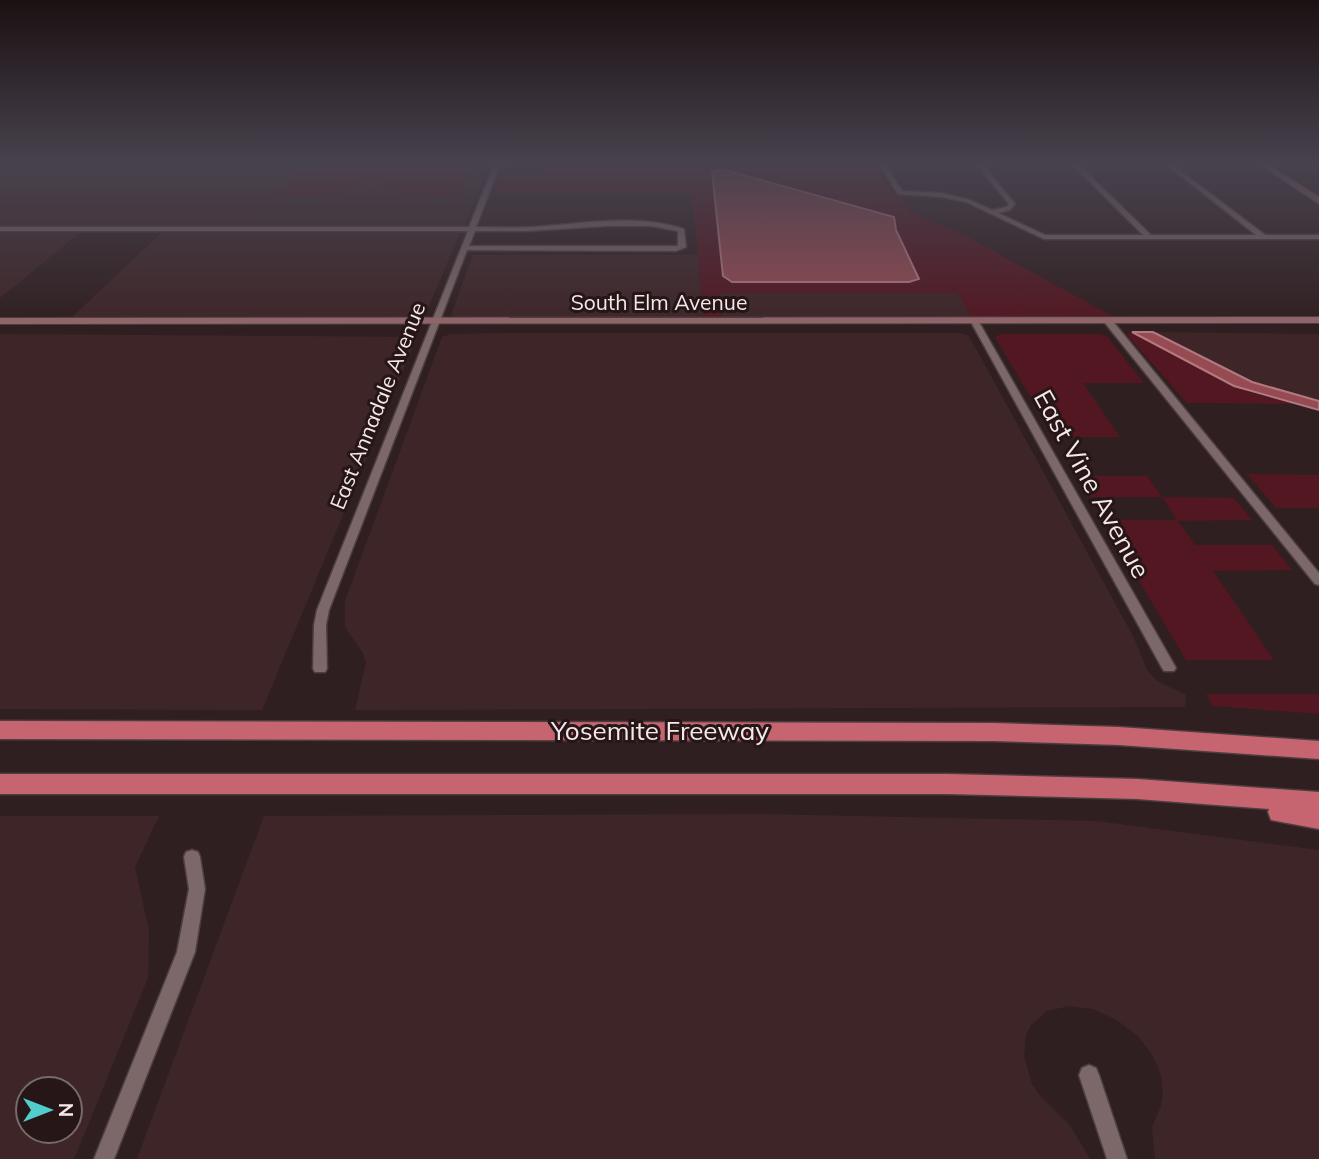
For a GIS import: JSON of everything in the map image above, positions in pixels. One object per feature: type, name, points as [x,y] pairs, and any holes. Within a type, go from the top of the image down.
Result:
[{"type":"highway","name":"Yosemite Freeway","points":[[0,730],[994,732],[1119,736],[1319,750]]},
{"type":"highway","name":"Yosemite Freeway","points":[[0,785],[947,784],[1137,789],[1319,802]]},
{"type":"highway","points":[[1137,789],[1319,818]]},
{"type":"main road","name":"South Elm Avenue","points":[[0,327],[976,325],[1319,320]]},
{"type":"main road","name":"South Elm Avenue","points":[[0,321],[435,325]]},
{"type":"main road","name":"South Elm Avenue","points":[[1111,324],[1319,327]]},
{"type":"street","name":"East Annadale Avenue","points":[[320,669],[320,625],[323,610],[477,219]]},
{"type":"street","points":[[1007,219],[1044,237],[1319,237]]},
{"type":"street","points":[[1131,219],[1150,238]]},
{"type":"street","points":[[1240,219],[1263,237]]},
{"type":"street","points":[[0,229],[528,229],[571,225],[668,225],[682,230],[682,247],[465,248]]},
{"type":"street","points":[[522,249],[528,229]]},
{"type":"street","points":[[1111,324],[1319,581]]},
{"type":"street","name":"East Vine Avenue","points":[[976,325],[1169,668]]},
{"type":"street","points":[[104,1159],[186,952],[197,889],[192,857]]},
{"type":"street","points":[[1089,1075],[1117,1159]]},
{"type":"shaded area","points":[[0,219],[466,219],[464,225],[460,226],[0,226]]},
{"type":"shaded area","points":[[694,219],[926,219],[960,233],[1116,318],[973,319],[957,293],[720,293],[722,319],[704,319]]},
{"type":"shaded area","points":[[717,219],[894,219],[896,230],[919,279],[909,282],[732,282],[723,276]]},
{"type":"shaded area","points":[[0,233],[80,233],[0,298]]},
{"type":"shaded area","points":[[161,233],[460,233],[425,315],[418,318],[70,319]]},
{"type":"shaded area","points":[[473,255],[698,255],[704,319],[456,318],[451,315]]},
{"type":"shaded area","points":[[719,293],[958,293],[973,319],[722,319]]},
{"type":"shaded area","points":[[1132,332],[1249,392],[1295,404],[1187,403],[1127,335]]},
{"type":"shaded area","points":[[1132,332],[1153,332],[1252,382],[1319,401],[1319,410],[1234,386]]},
{"type":"shaded area","points":[[1153,332],[1319,334],[1319,401],[1252,382]]},
{"type":"shaded area","points":[[961,333],[969,336],[1134,638],[1147,670],[1157,681],[1186,695],[1185,707],[355,710],[366,663],[363,653],[345,627],[345,601],[442,337],[450,334]]},
{"type":"shaded area","points":[[0,334],[417,337],[262,710],[0,709]]},
{"type":"shaded area","points":[[1000,334],[1107,336],[1144,383],[1083,383],[1120,437],[1054,437],[995,337]]},
{"type":"shaded area","points":[[1247,474],[1319,475],[1319,508],[1276,508]]},
{"type":"shaded area","points":[[1077,476],[1147,476],[1162,497],[1090,497]]},
{"type":"shaded area","points":[[1162,497],[1234,498],[1252,520],[1178,521],[1195,545],[1272,545],[1292,570],[1213,571],[1274,660],[1186,660],[1103,520],[1177,520]]},
{"type":"shaded area","points":[[1206,694],[1319,694],[1319,714],[1213,706]]},
{"type":"shaded area","points":[[760,814],[1096,821],[1319,850],[1319,1159],[1155,1159],[1152,1127],[1161,1106],[1163,1092],[1161,1075],[1154,1058],[1139,1037],[1117,1020],[1093,1009],[1069,1006],[1047,1011],[1031,1025],[1026,1035],[1024,1057],[1032,1084],[1071,1127],[1090,1159],[137,1159],[264,816]]},
{"type":"shaded area","points":[[0,816],[159,816],[135,867],[149,931],[148,978],[84,1135],[84,1075],[14,1075],[14,1145],[80,1145],[74,1159],[0,1159]]}]
